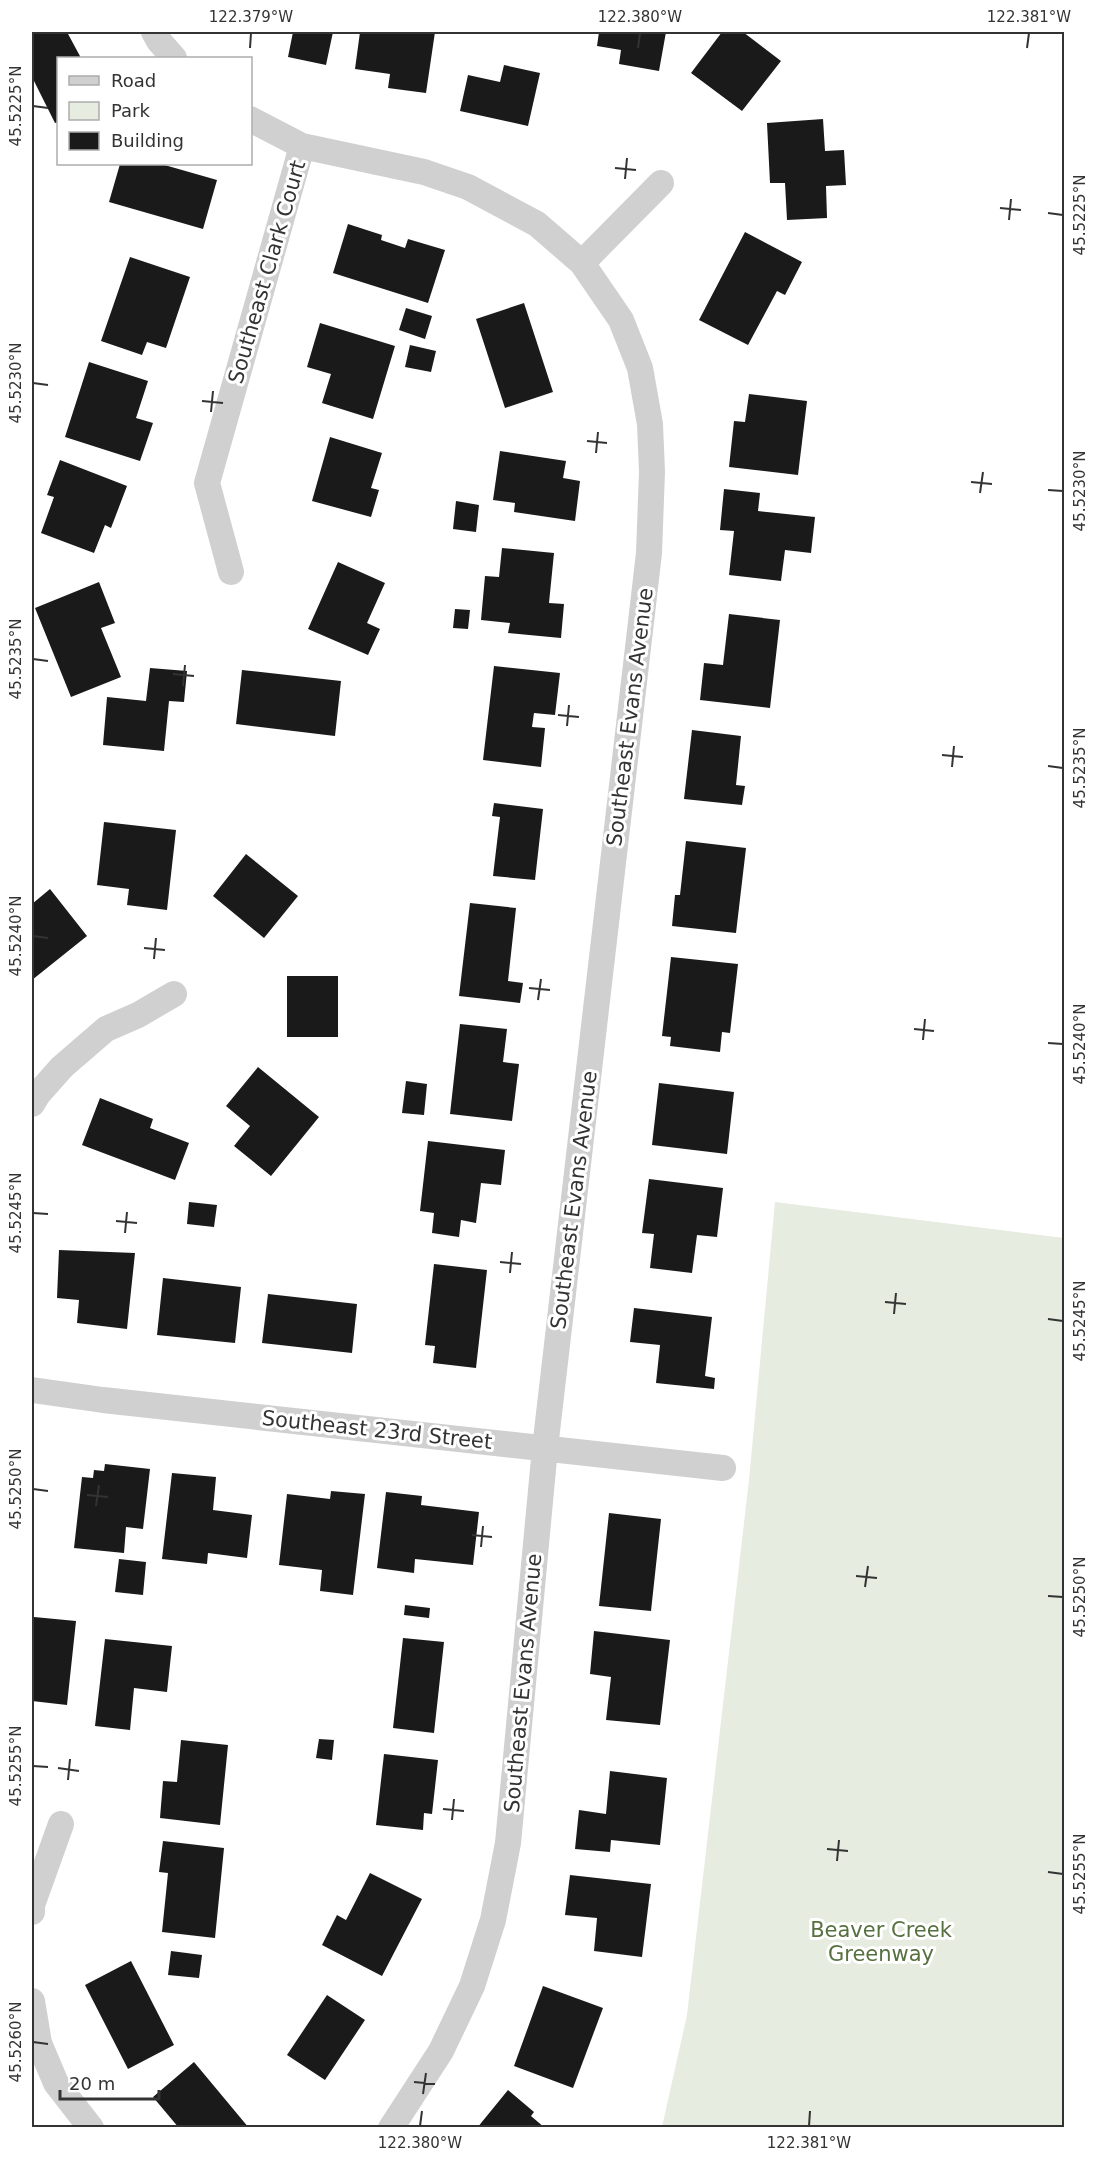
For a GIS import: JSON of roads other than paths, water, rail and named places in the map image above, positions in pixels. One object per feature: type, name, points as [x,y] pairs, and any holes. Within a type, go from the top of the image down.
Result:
[{"type":"street","points":[[154,32],[173,57]]},
{"type":"street","name":"Southeast Evans Avenue","points":[[252,120],[302,146],[424,172],[468,188],[537,224],[582,262],[621,320],[640,368],[650,424],[652,472],[649,553],[545,1448],[508,1843],[493,1920],[472,1986],[441,2051],[391,2127]]},
{"type":"street","name":"Southeast Clark Court","points":[[231,572],[207,483],[302,146]]},
{"type":"street","points":[[582,262],[661,183]]},
{"type":"street","points":[[32,1104],[62,1067],[106,1029],[138,1015],[174,994]]},
{"type":"street","name":"Southeast 23rd Street","points":[[32,1390],[103,1400],[723,1468]]},
{"type":"street","points":[[32,1912],[32,1905],[61,1824]]},
{"type":"street","points":[[32,2001],[39,2043],[56,2083],[91,2127]]},
{"type":"park label","name":"Beaver Creek Greenway","points":[[881,1942]]}]
